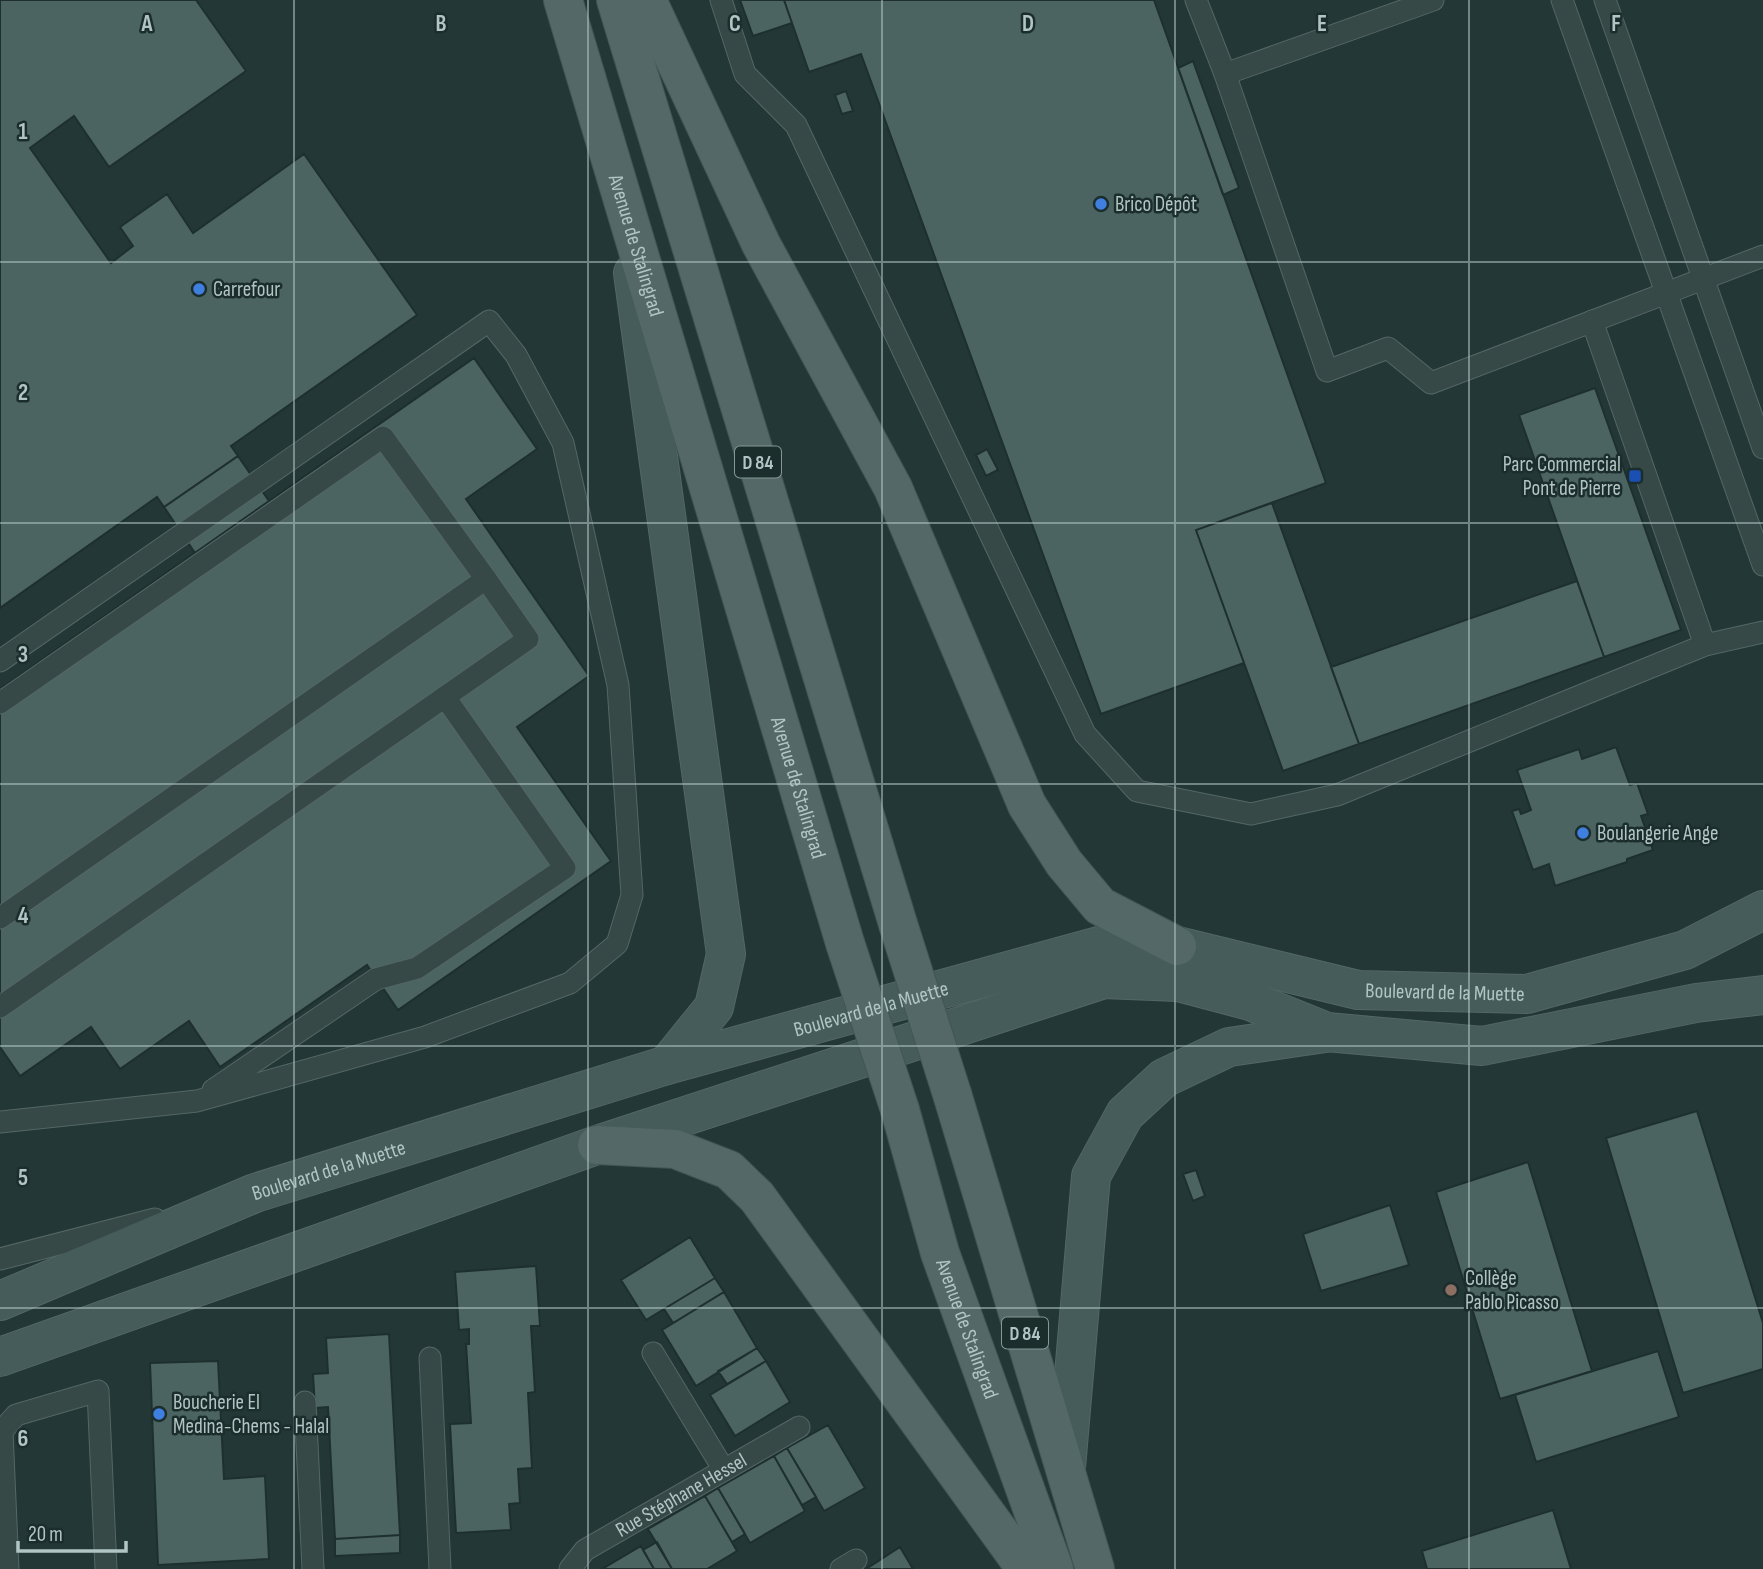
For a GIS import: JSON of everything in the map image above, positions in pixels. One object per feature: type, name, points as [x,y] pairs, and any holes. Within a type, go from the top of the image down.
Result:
[{"type":"main road","name":"Avenue de Stalingrad","points":[[563,0],[845,943],[900,1110],[940,1253],[1054,1569]]},
{"type":"main road","name":"D 84","points":[[616,0],[1095,1569]]},
{"type":"main road","points":[[648,0],[761,244],[893,488],[1027,805],[1064,863],[1100,906],[1177,946]]},
{"type":"main road","points":[[624,208],[726,954],[714,1007],[667,1065]]},
{"type":"main road","name":"Boulevard de la Muette","points":[[0,1301],[255,1193],[667,1065],[1105,944],[1177,946],[1359,990],[1527,994],[1685,950],[1763,910]]},
{"type":"main road","name":"Boulevard de la Muette","points":[[0,1357],[597,1145],[1104,979],[1178,982],[1250,1001],[1326,1032],[1482,1046],[1696,1003],[1763,995]]},
{"type":"main road","points":[[1066,1468],[1091,1176],[1125,1114],[1164,1078],[1229,1047],[1326,1032]]},
{"type":"main road","points":[[597,1145],[676,1149],[729,1170],[757,1197],[1026,1569]]},
{"type":"lane","points":[[721,0],[744,74],[796,125],[1085,734],[1137,791],[1251,814],[1337,795],[1705,645],[1763,632]]},
{"type":"lane","points":[[1196,0],[1225,74],[1327,371],[1388,348],[1431,383],[1763,256]]},
{"type":"lane","points":[[1225,74],[1433,0]]},
{"type":"lane","points":[[1562,0],[1763,565]]},
{"type":"lane","points":[[1605,0],[1763,449]]},
{"type":"lane","points":[[0,660],[489,321],[516,355],[563,443],[618,685],[632,895],[617,944],[570,983],[425,1037],[197,1101],[0,1122]]},
{"type":"lane","points":[[1592,321],[1705,645]]},
{"type":"lane","points":[[0,703],[383,437],[528,639],[0,1007]]},
{"type":"lane","points":[[0,918],[486,579]]},
{"type":"lane","points":[[197,1101],[376,979],[417,968],[565,868],[445,697]]},
{"type":"lane","points":[[0,1259],[255,1193]]},
{"type":"lane","points":[[653,1353],[724,1470]]},
{"type":"lane","points":[[430,1358],[440,1569]]},
{"type":"lane","points":[[8,1569],[2,1432],[16,1415],[99,1391],[106,1569]]},
{"type":"lane","points":[[305,1402],[313,1569]]},
{"type":"lane","name":"Rue Stéphane Hessel","points":[[570,1569],[585,1550],[799,1427]]},
{"type":"building","name":"Carrefour","points":[[0,0],[196,0],[246,71],[109,167],[74,116],[30,148],[111,263],[133,246],[120,227],[167,194],[193,233],[304,154],[417,315],[231,446],[238,456],[164,507],[157,497],[0,608]]},
{"type":"building","points":[[740,0],[784,0],[792,23],[753,36]]},
{"type":"building","points":[[784,0],[1154,0],[1326,483],[1196,530],[1244,663],[1101,714],[861,54],[809,72]]},
{"type":"building","points":[[1193,61],[1239,188],[1223,195],[1178,68]]},
{"type":"building","points":[[846,91],[853,111],[842,114],[835,95]]},
{"type":"building","points":[[474,358],[537,449],[466,499],[589,676],[517,727],[611,861],[398,1010],[367,965],[220,1067],[189,1021],[120,1069],[91,1027],[20,1076],[0,1047],[0,689]]},
{"type":"building","points":[[1595,388],[1681,630],[1604,657],[1519,415]]},
{"type":"building","points":[[987,449],[998,470],[986,476],[976,455]]},
{"type":"building","points":[[238,456],[269,501],[195,553],[164,507]]},
{"type":"building","points":[[1272,503],[1359,744],[1283,771],[1196,530]]},
{"type":"building","points":[[1577,581],[1604,657],[1359,744],[1331,667]]},
{"type":"building","name":"Boulangerie Ange","points":[[1616,747],[1630,785],[1637,783],[1648,814],[1641,816],[1653,850],[1627,859],[1627,862],[1555,886],[1549,864],[1533,870],[1512,811],[1519,809],[1521,814],[1531,810],[1517,770],[1579,749],[1582,759]]},
{"type":"building","points":[[1697,1111],[1763,1323],[1763,1369],[1683,1393],[1606,1138]]},
{"type":"building","points":[[1528,1162],[1592,1371],[1500,1399],[1436,1192]]},
{"type":"building","points":[[1196,1170],[1205,1196],[1193,1201],[1183,1174]]},
{"type":"building","points":[[1390,1205],[1409,1265],[1321,1291],[1303,1234]]},
{"type":"building","points":[[690,1237],[715,1278],[646,1320],[621,1280]]},
{"type":"building","points":[[536,1266],[540,1326],[531,1326],[535,1392],[528,1393],[532,1468],[518,1469],[520,1503],[509,1504],[511,1530],[456,1533],[450,1424],[471,1423],[466,1344],[469,1344],[469,1329],[459,1330],[455,1272]]},
{"type":"building","points":[[715,1278],[724,1292],[673,1323],[664,1309]]},
{"type":"building","points":[[724,1292],[757,1348],[696,1386],[662,1330]]},
{"type":"building","points":[[389,1334],[400,1535],[335,1539],[328,1407],[315,1408],[313,1374],[328,1373],[326,1338]]},
{"type":"building","points":[[757,1348],[766,1361],[727,1384],[718,1371]]},
{"type":"building","points":[[1658,1351],[1679,1417],[1536,1462],[1515,1395]]},
{"type":"building","points":[[218,1361],[224,1479],[265,1476],[269,1559],[158,1565],[150,1363]]},
{"type":"building","points":[[766,1361],[790,1402],[735,1436],[710,1395]]},
{"type":"building","points":[[828,1425],[865,1488],[824,1511],[787,1448]]},
{"type":"building","points":[[787,1448],[816,1497],[802,1505],[774,1456]]},
{"type":"building","points":[[774,1456],[805,1511],[750,1543],[718,1488]]},
{"type":"building","points":[[718,1488],[745,1534],[732,1542],[705,1496]]},
{"type":"building","points":[[705,1496],[737,1551],[707,1569],[672,1569],[648,1529]]},
{"type":"building","points":[[1553,1510],[1571,1569],[1427,1569],[1422,1551]]},
{"type":"building","points":[[400,1535],[400,1553],[335,1556],[335,1539]]},
{"type":"building","points":[[657,1542],[672,1569],[654,1569],[643,1550]]},
{"type":"building","points":[[641,1546],[654,1569],[602,1569]]},
{"type":"building","points":[[900,1547],[913,1569],[866,1569]]},
{"type":"place","name":"Brico Dépôt","points":[[1101,204]]},
{"type":"place","name":"Carrefour","points":[[199,289]]},
{"type":"place","name":"Parc Commercial Pont de Pierre","points":[[1635,476]]},
{"type":"place","name":"Boulangerie Ange","points":[[1583,833]]},
{"type":"place","name":"Collège Pablo Picasso","points":[[1451,1290]]},
{"type":"place","name":"Boucherie El Medina-Chems - Halal","points":[[159,1414]]}]
